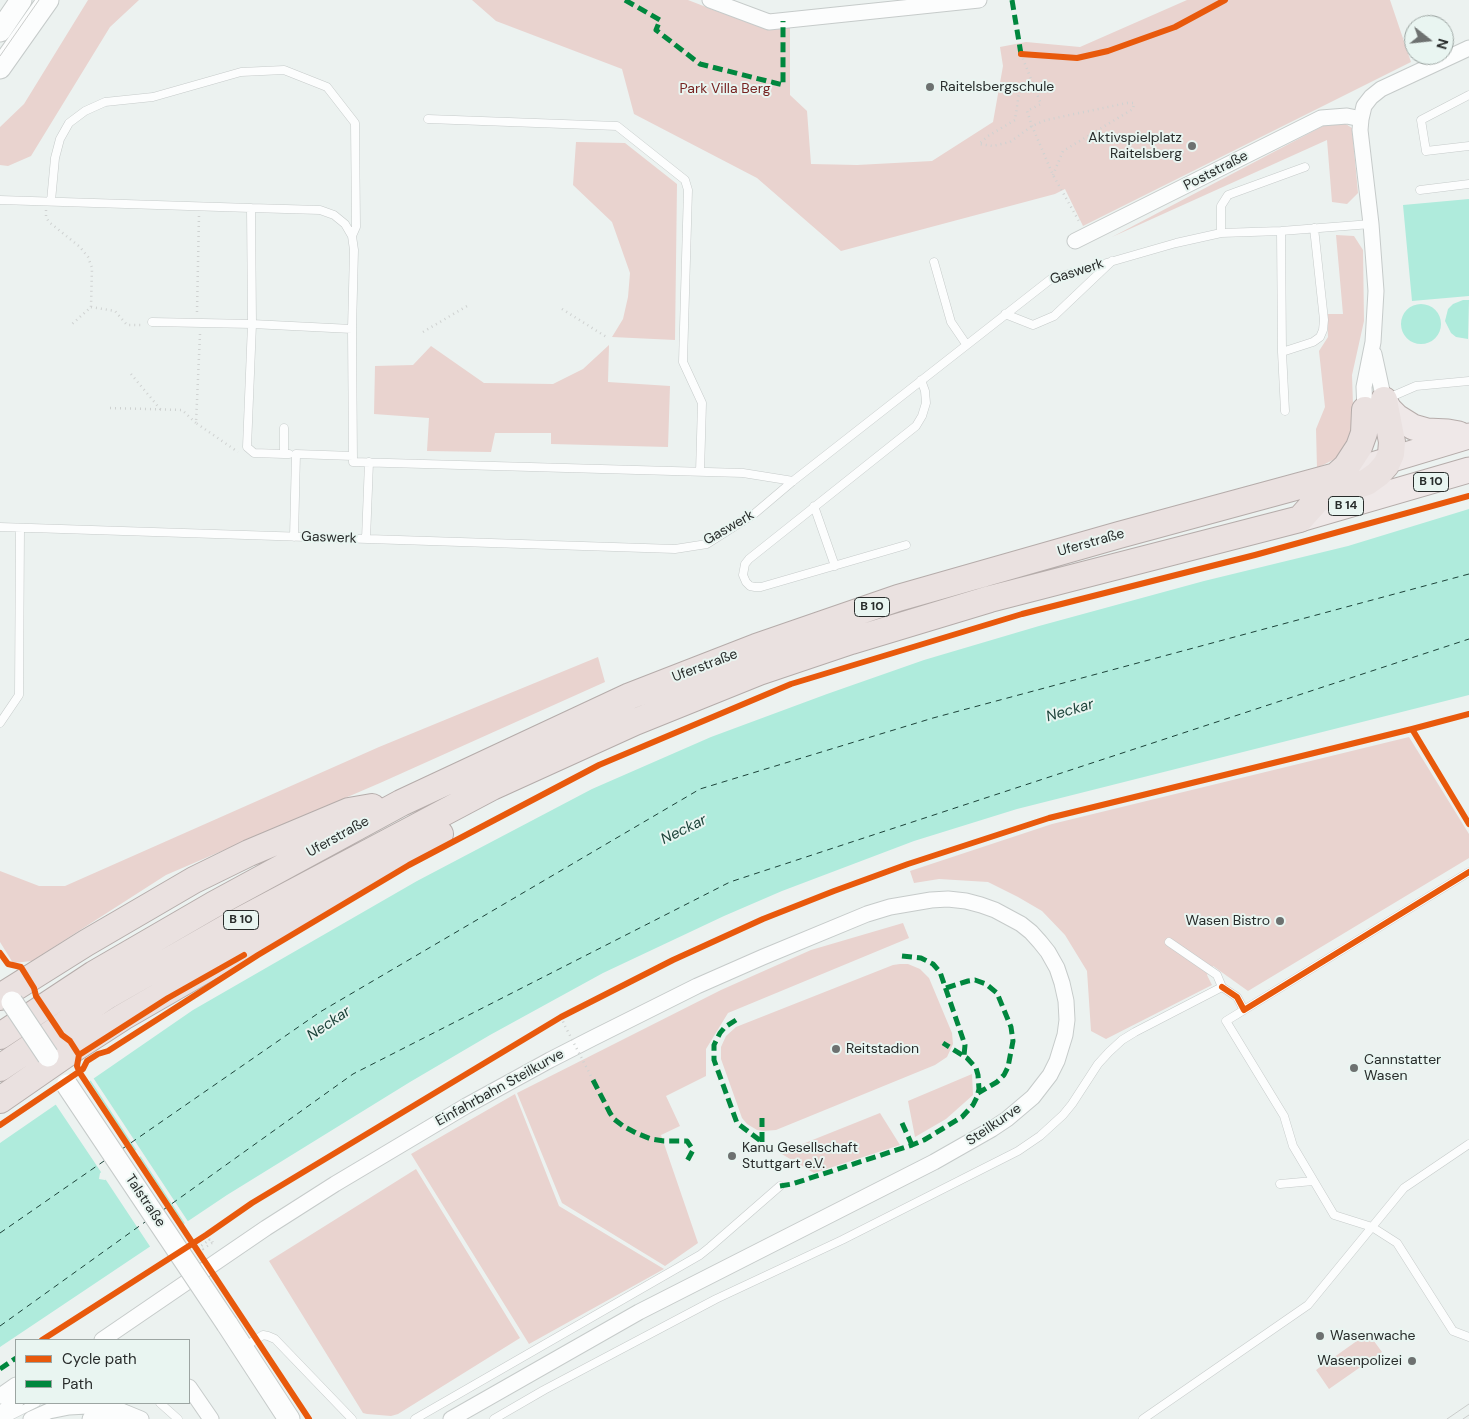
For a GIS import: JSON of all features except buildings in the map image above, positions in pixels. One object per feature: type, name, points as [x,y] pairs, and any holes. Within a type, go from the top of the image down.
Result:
[{"type":"highway","points":[[1300,520],[1318,499],[1367,482],[1378,474],[1389,460],[1392,442],[1374,405]]},
{"type":"highway","points":[[1336,476],[1346,467],[1359,447],[1374,405]]},
{"type":"highway","name":"Uferstraße","points":[[0,1036],[94,974],[213,905],[401,802],[630,696],[756,646],[917,593],[1119,535],[1336,476]]},
{"type":"highway","name":"Uferstraße","points":[[0,1068],[107,996],[226,928],[492,787],[636,722],[759,672],[851,641],[990,599],[1300,520]]},
{"type":"highway","name":"B 10","points":[[0,1100],[123,1017],[458,823],[492,787]]},
{"type":"highway","name":"B 10","points":[[5,994],[150,905],[248,852],[349,811],[401,802]]},
{"type":"main road","points":[[0,31],[21,0]]},
{"type":"main road","points":[[0,68],[48,0]]},
{"type":"main road","points":[[1374,405],[1389,409],[1397,417],[1413,427],[1427,431],[1469,435]]},
{"type":"main road","name":"Uferstraße","points":[[1336,476],[1469,435]]},
{"type":"main road","points":[[1389,460],[1398,466],[1419,473],[1437,475],[1461,472]]},
{"type":"main road","name":"Uferstraße","points":[[1300,520],[1461,472]]},
{"type":"main road","name":"Talstraße","points":[[5,994],[289,1419]]},
{"type":"street","points":[[710,0],[769,22],[979,0]]},
{"type":"street","points":[[1374,405],[1373,342],[1376,291],[1371,224],[1360,130],[1364,106],[1381,89],[1469,48]]},
{"type":"street","name":"Poststraße","points":[[1081,238],[1321,118],[1347,116],[1361,119]]},
{"type":"street","points":[[1373,342],[1364,387],[1374,405]]},
{"type":"street","name":"Steilkurve","points":[[451,1419],[639,1312],[934,1162],[992,1130],[1033,1097],[1050,1075],[1057,1061],[1067,1020],[1066,1001],[1057,968],[1048,952],[1031,932],[1008,917],[981,904],[948,899],[930,900]]},
{"type":"street","name":"Einfahrbahn Steilkurve","points":[[103,1339],[266,1228],[320,1194],[450,1116],[550,1060],[697,986],[763,957],[867,914],[890,907],[930,900]]},
{"type":"street","points":[[0,1396],[15,1386]]},
{"type":"street","points":[[190,1389],[210,1419]]},
{"type":"street","points":[[0,1414],[15,1403]]},
{"type":"street","points":[[31,1419],[69,1406],[120,1410],[139,1418]]},
{"type":"street","points":[[90,1419],[110,1416],[139,1418]]},
{"type":"lane","points":[[48,201],[60,138],[69,123],[85,111],[105,102],[153,97],[241,72],[284,70],[327,87],[355,123],[356,227],[352,236]]},
{"type":"lane","points":[[1469,95],[1422,120],[1426,151],[1469,146]]},
{"type":"lane","points":[[428,119],[617,126],[685,180],[688,190],[683,362],[702,403],[700,472]]},
{"type":"lane","points":[[1220,233],[1221,206],[1228,195],[1304,167]]},
{"type":"lane","points":[[1420,190],[1469,184]]},
{"type":"lane","points":[[0,200],[320,210],[334,215],[345,224],[352,236],[354,250],[352,329],[353,462],[743,473],[793,481]]},
{"type":"lane","points":[[252,208],[252,324],[247,447],[254,453],[353,456]]},
{"type":"lane","name":"Gaswerk","points":[[0,527],[675,549],[707,544],[754,514],[966,344],[1051,279],[1113,260],[1220,233],[1282,231],[1371,224]]},
{"type":"lane","points":[[1282,352],[1314,342],[1320,337],[1323,330],[1324,320],[1314,228]]},
{"type":"lane","points":[[1282,231],[1282,352],[1285,411]]},
{"type":"lane","points":[[1005,314],[1033,325],[1054,316],[1113,260]]},
{"type":"lane","points":[[934,262],[951,322],[966,344]]},
{"type":"lane","points":[[152,322],[352,329]]},
{"type":"lane","points":[[906,545],[754,587],[746,582],[743,575],[745,564],[749,559],[916,426],[922,416],[926,403],[925,391],[921,380]]},
{"type":"lane","points":[[1374,405],[1416,386],[1469,381]]},
{"type":"lane","points":[[284,428],[284,454]]},
{"type":"lane","points":[[294,537],[296,454]]},
{"type":"lane","points":[[366,539],[369,462]]},
{"type":"lane","points":[[814,506],[834,566]]},
{"type":"lane","points":[[0,723],[19,695],[20,528]]},
{"type":"lane","points":[[1469,872],[1226,1021],[1284,1116],[1293,1146],[1334,1215],[1372,1227],[1397,1243],[1453,1331],[1469,1337]]},
{"type":"lane","points":[[1169,942],[1217,975],[1222,987],[1236,997],[1244,1010]]},
{"type":"lane","points":[[494,1419],[544,1390],[716,1299],[842,1240],[1018,1151],[1040,1136],[1063,1115],[1098,1064],[1122,1040],[1222,987]]},
{"type":"lane","points":[[1143,1419],[1308,1304],[1404,1188],[1469,1144]]},
{"type":"lane","points":[[1280,1184],[1313,1180]]},
{"type":"lane","points":[[415,1419],[700,1255],[780,1186]]},
{"type":"lane","points":[[242,1348],[263,1335],[275,1339],[352,1419]]},
{"type":"lane","points":[[4,1419],[34,1404]]},
{"type":"lane","points":[[161,1404],[178,1419]]},
{"type":"path","points":[[1021,54],[1041,104],[1027,111],[1081,238]]},
{"type":"path","points":[[1034,84],[1019,93],[1015,120],[988,136],[979,144],[994,146],[1010,142],[1032,126],[1046,120],[1134,103],[1133,109],[1063,151],[1053,175]]},
{"type":"path","points":[[48,201],[46,218],[80,247],[88,257],[92,268],[91,307],[71,325]]},
{"type":"path","points":[[196,422],[199,323],[199,206]]},
{"type":"path","points":[[423,332],[467,306]]},
{"type":"path","points":[[91,307],[115,311],[128,325],[148,325],[152,322]]},
{"type":"path","points":[[562,309],[608,338]]},
{"type":"path","points":[[131,374],[161,410]]},
{"type":"path","points":[[110,408],[182,410],[237,452],[254,453]]},
{"type":"path","points":[[560,1017],[593,1080]]},
{"type":"path","points":[[199,1252],[213,1243],[211,1239],[201,1246],[203,1249],[211,1243],[206,1235]]},
{"type":"green space","points":[[88,0],[139,0],[110,27],[31,156],[8,166],[0,165],[0,127],[24,104]]},
{"type":"green space","name":"Park Villa Berg","points":[[472,0],[688,0],[719,12],[790,28],[790,95],[807,111],[811,164],[857,165],[932,161],[993,122],[1003,66],[1000,47],[1026,42],[1080,47],[1187,0],[1390,0],[1404,41],[1405,65],[1083,226],[1065,189],[1055,194],[841,251],[757,178],[634,114],[622,69],[496,21]]},
{"type":"green space","points":[[1341,121],[1352,128],[1358,193],[1347,204],[1332,202],[1327,140],[1112,237],[1325,125]]},
{"type":"green space","points":[[576,142],[625,143],[677,184],[675,340],[612,337],[623,319],[628,297],[630,273],[612,222],[573,185]]},
{"type":"green space","points":[[1336,235],[1354,236],[1363,250],[1364,321],[1352,375],[1354,436],[1339,457],[1317,468],[1316,429],[1325,407],[1319,351],[1328,337],[1327,314],[1343,314]]},
{"type":"green space","points":[[609,345],[608,382],[670,386],[668,447],[551,444],[551,433],[495,433],[491,452],[427,451],[429,418],[374,414],[375,366],[413,365],[431,346],[484,383],[553,384],[583,369]]},
{"type":"green space","points":[[598,657],[605,682],[380,783],[166,875],[32,961],[13,963],[0,942],[0,871],[39,886],[65,886],[379,747]]},
{"type":"green space","points":[[1409,737],[1469,834],[1469,858],[1248,991],[1213,966],[1207,975],[1212,985],[1106,1039],[1091,1031],[1087,971],[1065,935],[1042,911],[988,882],[939,879],[914,883],[910,871],[1052,824]]},
{"type":"green space","points":[[903,923],[909,938],[728,1013],[706,1049],[706,1076],[666,1096],[680,1126],[661,1135],[698,1243],[665,1266],[562,1203],[517,1093],[721,990],[811,950]]},
{"type":"green space","name":"Reitstadion","points":[[908,964],[920,969],[929,978],[952,1033],[953,1044],[947,1057],[935,1065],[776,1130],[757,1130],[747,1124],[742,1118],[721,1059],[721,1047],[726,1036],[736,1027],[893,965]]},
{"type":"green space","points":[[972,1074],[973,1095],[946,1119],[915,1137],[908,1101]]},
{"type":"green space","points":[[515,1094],[559,1206],[664,1269],[529,1344],[411,1154]]},
{"type":"green space","points":[[880,1113],[900,1145],[814,1173],[780,1153]]},
{"type":"green space","points":[[416,1169],[520,1338],[398,1414],[391,1416],[367,1414],[363,1413],[269,1261]]},
{"type":"green space","points":[[1368,1333],[1382,1352],[1329,1389],[1316,1370]]},
{"type":"water","points":[[1469,199],[1469,296],[1412,301],[1403,205]]},
{"type":"water","points":[[1469,300],[1468,339],[1456,337],[1451,333],[1445,321],[1448,309],[1453,304]]},
{"type":"water","points":[[1421,304],[1435,310],[1441,324],[1435,338],[1421,344],[1407,338],[1401,324],[1407,310]]},
{"type":"water","name":"Neckar","points":[[1469,509],[1469,695],[1017,809],[914,841],[782,891],[724,916],[603,973],[490,1035],[410,1082],[227,1195],[0,1347],[0,1143],[193,1010],[417,881],[592,789],[711,737],[924,660],[1204,581],[1348,546]],"holes":[[[136,1150],[141,1151],[141,1156],[105,1180],[99,1179],[100,1173]]]},
{"type":"pier","points":[[92,1076],[189,1223],[186,1225],[89,1078]]},
{"type":"pier","points":[[88,1079],[136,1153],[103,1175],[54,1102]]},
{"type":"pier","points":[[138,1155],[185,1226],[151,1248],[104,1177]]},
{"type":"ferry route","points":[[122,1149],[320,1012],[700,789],[933,718],[1469,574]]},
{"type":"ferry route","points":[[163,1210],[353,1074],[730,882],[1469,639]]},
{"type":"ferry route","points":[[0,1233],[104,1161]]},
{"type":"ferry route","points":[[0,1326],[145,1222]]},
{"type":"tram line","points":[[0,56],[39,0]]},
{"type":"tram line","points":[[1447,1419],[1469,1404]]},
{"type":"tram line","points":[[1463,1419],[1469,1415]]},
{"type":"marked path","points":[[625,0],[660,20],[656,30],[700,64],[783,85],[783,21]]},
{"type":"marked path","points":[[1012,0],[1021,54],[1024,54]]},
{"type":"marked path","points":[[902,956],[921,958],[933,964],[940,972],[965,1045],[964,1056]]},
{"type":"marked path","points":[[946,988],[975,980],[986,984],[997,993],[1011,1027],[1013,1041],[1008,1067],[1004,1075],[997,1082],[978,1093]]},
{"type":"marked path","points":[[736,1020],[725,1027],[720,1033],[714,1045],[714,1060],[737,1123],[762,1142]]},
{"type":"marked path","points":[[780,1186],[792,1184],[912,1145],[924,1140],[962,1117],[973,1105],[977,1097],[979,1089],[978,1075],[976,1068],[967,1058],[943,1043]]},
{"type":"marked path","points":[[593,1080],[610,1113],[623,1126],[651,1139],[687,1141],[693,1150],[686,1163]]},
{"type":"marked path","points":[[762,1118],[762,1142]]},
{"type":"marked path","points":[[902,1123],[912,1145]]},
{"type":"marked path","points":[[0,1369],[15,1359]]},
{"type":"cycle path","points":[[1021,54],[1077,58],[1108,51],[1175,27],[1225,0]]},
{"type":"cycle path","points":[[0,1125],[83,1069],[87,1061],[98,1054],[108,1051],[258,955],[409,865],[599,765],[791,684],[1022,614],[1255,555],[1469,496]]},
{"type":"cycle path","points":[[44,1339],[206,1235],[252,1203],[561,1017],[673,960],[763,919],[908,864],[1049,818],[1469,714]]},
{"type":"cycle path","points":[[1412,729],[1469,824]]},
{"type":"cycle path","points":[[1222,987],[1237,997],[1244,1010],[1469,872]]},
{"type":"cycle path","points":[[0,953],[8,964],[21,967],[34,988],[36,996],[62,1035],[70,1041],[79,1055],[77,1066],[80,1073],[309,1419]]},
{"type":"cycle path","points":[[79,1055],[168,998],[244,955]]},
{"type":"place","name":"Raitelsbergschule","points":[[930,87]]},
{"type":"place","name":"Aktivspielplatz Raitelsberg","points":[[1192,146]]},
{"type":"place","name":"Wasen Bistro","points":[[1280,921]]},
{"type":"place","name":"Reitstadion","points":[[836,1049]]},
{"type":"place","name":"Cannstatter Wasen","points":[[1354,1068]]},
{"type":"place","name":"Kanu Gesellschaft Stuttgart e.V.","points":[[732,1156]]},
{"type":"place","name":"Wasenwache","points":[[1320,1336]]},
{"type":"place","name":"Wasenpolizei","points":[[1412,1361]]}]
